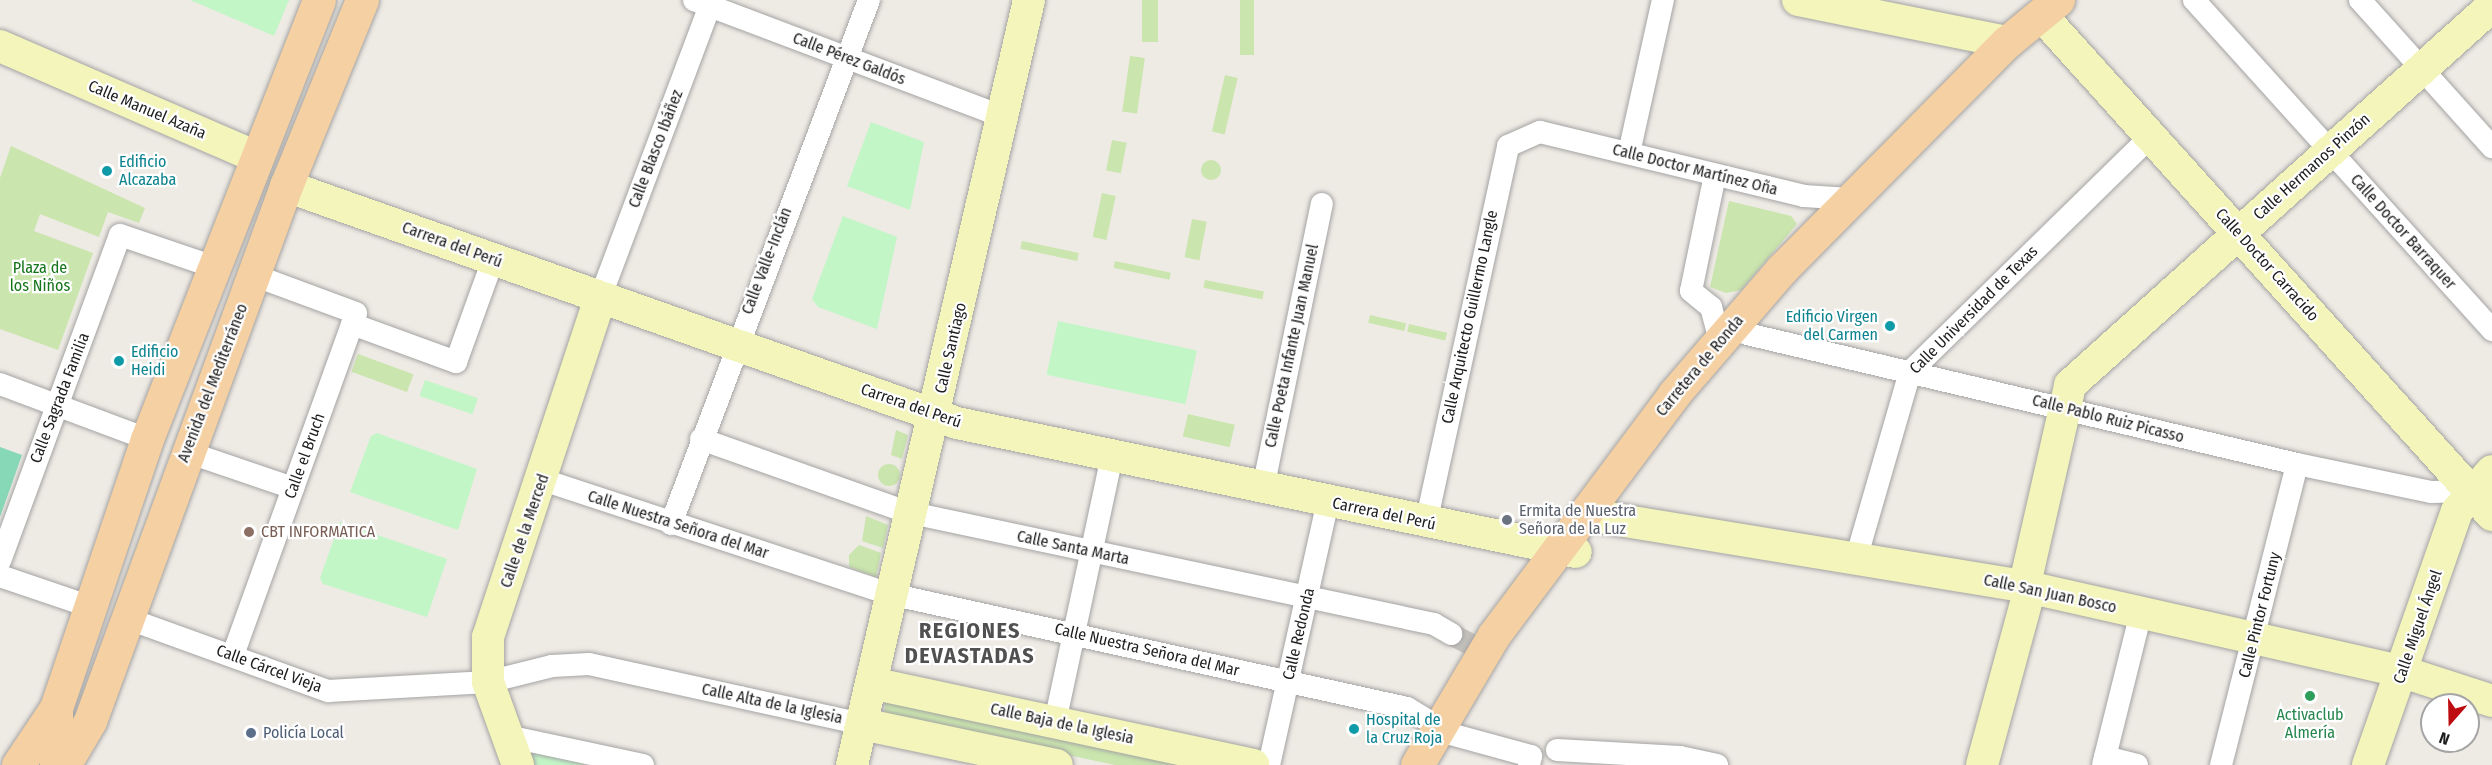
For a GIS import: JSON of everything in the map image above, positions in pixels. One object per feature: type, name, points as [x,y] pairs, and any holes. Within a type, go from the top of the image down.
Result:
[{"type":"main road","points":[[18,765],[56,708],[147,439],[212,266],[319,0]]},
{"type":"main road","name":"Avenida del Mediterráneo","points":[[64,765],[90,721],[286,186],[362,0]]},
{"type":"main road","name":"Carretera de Ronda","points":[[1417,765],[1447,731],[1566,550],[1734,337],[1851,199],[2007,42],[2050,8]]},
{"type":"main road","name":"Carretera de Ronda","points":[[1566,550],[1601,517],[1734,337],[2019,49],[2050,8]]},
{"type":"main road","points":[[56,708],[56,765]]},
{"type":"main road","points":[[90,721],[91,765]]},
{"type":"main road","name":"Carretera de Ronda","points":[[1436,765],[1447,731]]},
{"type":"street","name":"Calle Valle-Inclán","points":[[671,524],[735,344],[869,0]]},
{"type":"street","name":"Calle Santiago","points":[[852,765],[907,512],[934,415],[1029,0]]},
{"type":"street","points":[[1629,153],[1663,0]]},
{"type":"street","points":[[1798,0],[2007,42]]},
{"type":"street","name":"Calle Doctor Barraquer","points":[[2194,0],[2492,330]]},
{"type":"street","points":[[2360,0],[2492,147]]},
{"type":"street","name":"Calle Pérez Galdós","points":[[705,2],[846,59],[1003,117]]},
{"type":"street","name":"Calle Blasco Ibáñez","points":[[600,297],[705,2]]},
{"type":"street","name":"Calle Hermanos Pinzón","points":[[1983,765],[2027,587],[2070,385],[2492,6]]},
{"type":"street","name":"Calle Doctor Carracido","points":[[2050,8],[2151,136],[2238,233],[2481,481],[2492,514]]},
{"type":"street","name":"Calle Manuel Azaña","points":[[0,46],[256,157],[286,186]]},
{"type":"street","name":"Calle Doctor Martínez Oña","points":[[1540,132],[1804,196],[1851,199]]},
{"type":"street","name":"Calle Arquitecto Guillermo Langle","points":[[1426,523],[1508,146],[1540,132]]},
{"type":"street","name":"Calle Universidad de Texas","points":[[1856,559],[1910,372],[2151,136]]},
{"type":"street","points":[[1715,176],[1691,291],[1711,307],[1734,337]]},
{"type":"street","name":"Carrera del Perú","points":[[286,186],[934,415],[1426,523],[1566,550]]},
{"type":"street","name":"Calle Poeta Infante Juan Manuel","points":[[1263,488],[1322,204]]},
{"type":"street","name":"Calle Sagrada Familia","points":[[0,561],[120,235],[212,266]]},
{"type":"street","points":[[254,275],[356,313],[352,324],[456,362],[493,260]]},
{"type":"street","name":"Calle de la Merced","points":[[518,765],[488,682],[488,637],[543,480],[600,297]]},
{"type":"street","name":"Calle el Bruch","points":[[233,655],[352,324]]},
{"type":"street","name":"Calle Pablo Ruiz Picasso","points":[[1734,337],[1910,372],[2297,465],[2431,492],[2481,481]]},
{"type":"street","points":[[0,384],[147,439]]},
{"type":"street","name":"Calle Santa Marta","points":[[701,439],[907,512],[1434,624],[1451,634]]},
{"type":"street","points":[[187,452],[293,488]]},
{"type":"street","points":[[1054,722],[1076,633],[1112,455]]},
{"type":"street","name":"Calle Pintor Fortuny","points":[[2221,765],[2255,639],[2297,465]]},
{"type":"street","name":"Calle Nuestra Señora del Mar","points":[[543,480],[671,524],[890,594],[1076,633],[1407,708],[1447,731],[1531,756],[1529,765]]},
{"type":"street","name":"Calle Miguel Ángel","points":[[2368,765],[2403,672],[2457,511],[2481,481]]},
{"type":"street","name":"Calle Redonda","points":[[1269,765],[1309,596],[1328,502]]},
{"type":"street","name":"Calle San Juan Bosco","points":[[1601,517],[2027,587],[2403,672],[2492,700]]},
{"type":"street","points":[[0,576],[91,607]]},
{"type":"street","points":[[2137,765],[2104,761],[2141,613]]},
{"type":"street","name":"Calle Cárcel Vieja","points":[[126,618],[328,691],[488,682]]},
{"type":"street","name":"Calle Alta de la Iglesia","points":[[488,682],[552,666],[588,664],[1050,764]]},
{"type":"street","name":"Calle Baja de la Iglesia","points":[[871,683],[1253,765]]},
{"type":"street","points":[[507,736],[643,765]]},
{"type":"street","points":[[1557,750],[1634,760],[1717,765]]},
{"type":"green space","points":[[190,0],[289,0],[274,36]]},
{"type":"green space","points":[[1142,0],[1158,0],[1158,42],[1142,42]]},
{"type":"green space","points":[[1240,0],[1254,0],[1254,55],[1240,55]]},
{"type":"green space","points":[[1130,56],[1145,58],[1137,114],[1122,111]]},
{"type":"green space","points":[[1225,75],[1238,78],[1225,134],[1212,132]]},
{"type":"green space","points":[[871,122],[924,142],[910,210],[847,186]]},
{"type":"green space","points":[[1112,140],[1127,143],[1121,173],[1106,170]]},
{"type":"green space","name":"Plaza de los Niños","points":[[11,146],[145,208],[139,223],[108,212],[99,237],[40,214],[34,231],[93,253],[58,350],[0,329],[0,178]]},
{"type":"green space","points":[[1211,160],[1218,163],[1221,170],[1218,177],[1211,180],[1204,177],[1201,170],[1204,163]]},
{"type":"green space","points":[[1102,193],[1116,196],[1106,240],[1093,237]]},
{"type":"green space","points":[[1729,201],[1791,216],[1797,224],[1741,290],[1726,293],[1710,287]]},
{"type":"green space","points":[[843,216],[897,237],[877,329],[818,307],[812,299]]},
{"type":"green space","points":[[1192,219],[1207,222],[1199,260],[1185,257]]},
{"type":"green space","points":[[1022,241],[1079,253],[1077,261],[1020,249]]},
{"type":"green space","points":[[1115,261],[1171,273],[1169,280],[1114,268]]},
{"type":"green space","points":[[1205,280],[1264,291],[1262,299],[1203,288]]},
{"type":"green space","points":[[1370,315],[1406,323],[1404,331],[1368,323]]},
{"type":"green space","points":[[1058,321],[1197,351],[1185,404],[1047,375]]},
{"type":"green space","points":[[1409,324],[1447,333],[1445,341],[1407,332]]},
{"type":"green space","points":[[358,354],[413,374],[407,392],[352,372]]},
{"type":"green space","points":[[425,380],[478,398],[472,414],[419,396]]},
{"type":"green space","points":[[1188,414],[1235,425],[1230,447],[1183,436]]},
{"type":"green space","points":[[896,430],[908,435],[902,459],[891,455]]},
{"type":"green space","points":[[377,433],[477,469],[458,530],[350,492],[371,436]]},
{"type":"green space","points":[[0,447],[22,455],[0,517]]},
{"type":"green space","points":[[885,464],[893,464],[900,471],[900,479],[893,486],[885,486],[878,479],[878,471]]},
{"type":"green space","points":[[866,516],[888,525],[883,548],[862,541]]},
{"type":"green space","points":[[340,522],[447,559],[427,617],[323,584],[320,578]]},
{"type":"green space","points":[[859,545],[881,553],[876,577],[849,567],[849,555]]},
{"type":"green space","points":[[885,695],[1216,765],[1115,765],[885,716]]},
{"type":"green space","points":[[529,752],[581,760],[583,765],[524,765]]},
{"type":"tunnel","points":[[1451,634],[1485,652]]},
{"type":"place","name":"Edificio Alcazaba","points":[[107,171]]},
{"type":"place","name":"Edificio Virgen del Carmen","points":[[1890,326]]},
{"type":"place","name":"Edificio Heidi","points":[[119,361]]},
{"type":"place","name":"Ermita de Nuestra Señora de la Luz","points":[[1507,520]]},
{"type":"place","name":"CBT INFORMATICA","points":[[249,532]]},
{"type":"place","name":"Activaclub Almería","points":[[2310,696]]},
{"type":"place","name":"Hospital de la Cruz Roja","points":[[1354,729]]},
{"type":"place","name":"Policía Local","points":[[251,733]]},
{"type":"district","name":"REGIONES DEVASTADAS","points":[[970,642]]}]
